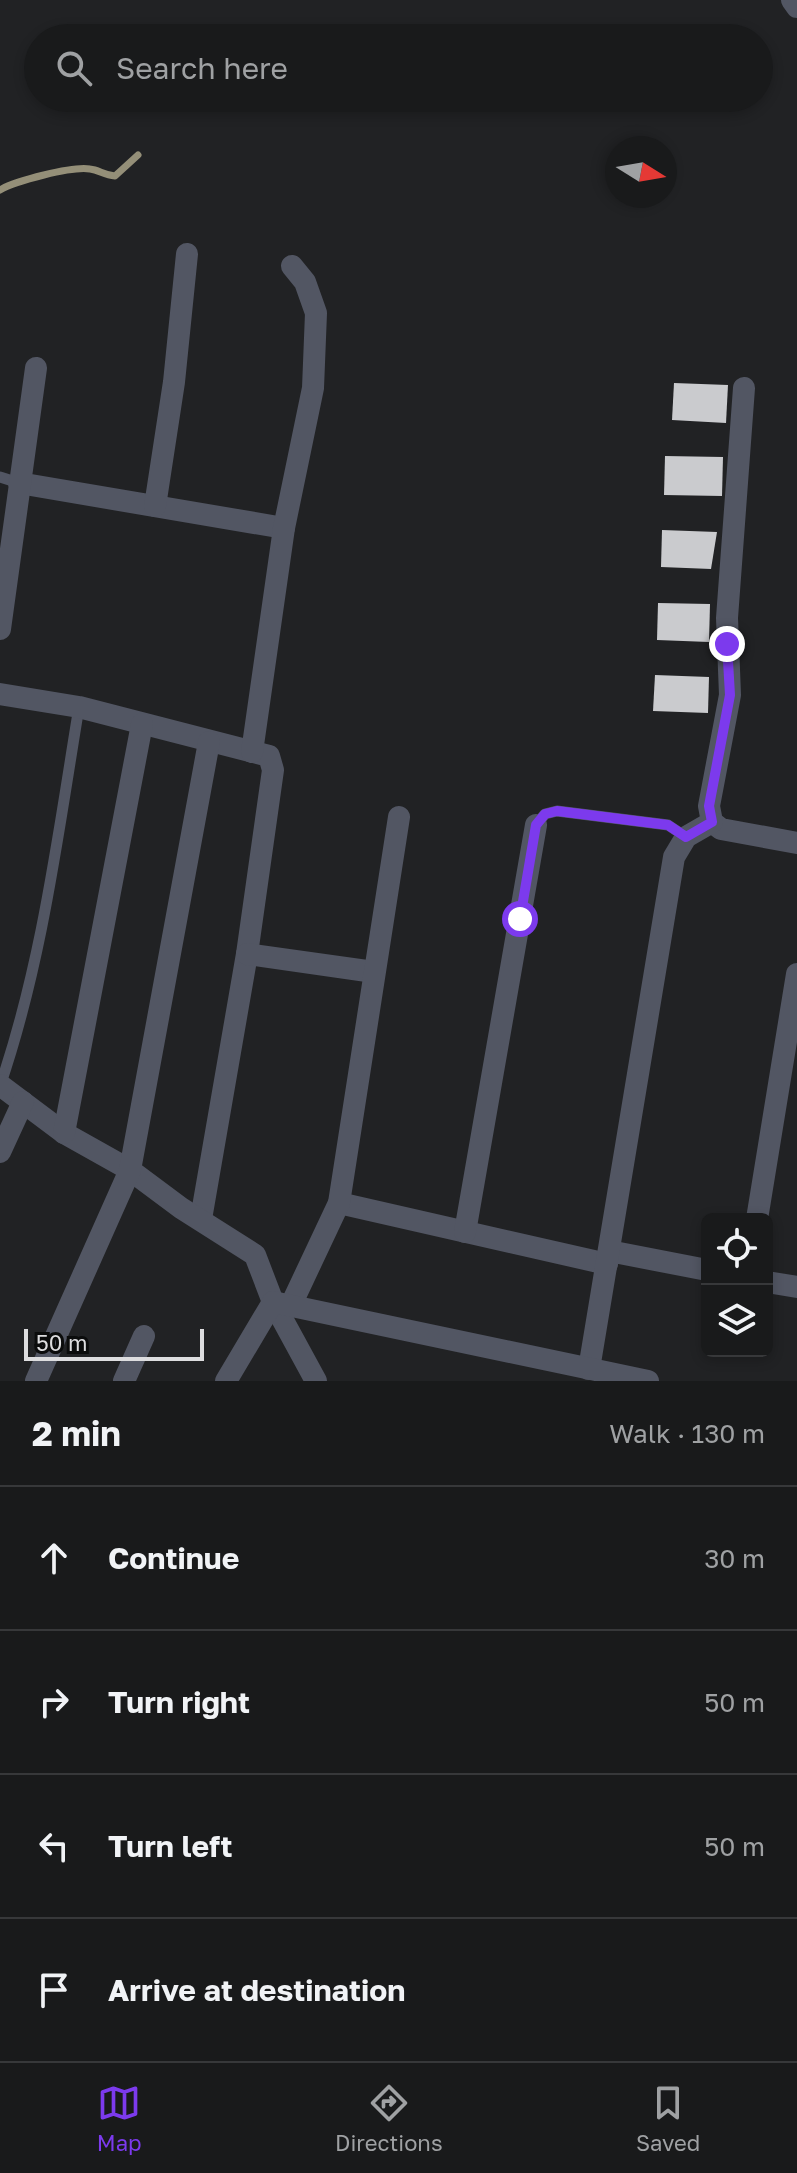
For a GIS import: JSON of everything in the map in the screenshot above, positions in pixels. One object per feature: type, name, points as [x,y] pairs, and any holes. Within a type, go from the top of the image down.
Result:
[{"type":"street","points":[[792,0],[797,7]]},
{"type":"street","points":[[155,506],[174,382],[187,254]]},
{"type":"street","points":[[252,752],[284,528],[313,388],[317,329],[312,297],[292,266]]},
{"type":"street","points":[[0,629],[9,480],[36,368]]},
{"type":"street","points":[[744,388],[727,618],[730,695],[709,806],[712,822],[721,829],[797,843]]},
{"type":"street","points":[[9,480],[284,528]]},
{"type":"street","points":[[0,694],[79,707],[269,756],[273,770],[247,954],[201,1219]]},
{"type":"street","points":[[64,1133],[142,724]]},
{"type":"street","points":[[36,1381],[130,1170],[209,742]]},
{"type":"street","points":[[226,1381],[282,1304],[339,1203],[399,817]]},
{"type":"street","points":[[589,1369],[674,857],[686,837],[712,822]]},
{"type":"street","points":[[465,1232],[536,825]]},
{"type":"street","points":[[247,954],[374,972]]},
{"type":"street","points":[[758,1213],[797,974]]},
{"type":"street","points":[[0,1085],[64,1133],[130,1170],[255,1255],[282,1304],[316,1381]]},
{"type":"street","points":[[0,1152],[23,1102]]},
{"type":"street","points":[[339,1203],[465,1232],[608,1258],[701,1269]]},
{"type":"street","points":[[773,1283],[797,1287]]},
{"type":"street","points":[[282,1304],[648,1381]]},
{"type":"street","points":[[124,1381],[144,1336]]},
{"type":"lane","points":[[0,1085],[18,1033],[46,905],[79,707]]},
{"type":"lane","points":[[536,825],[545,814],[557,811],[668,825],[686,837]]},
{"type":"building","points":[[674,383],[728,385],[726,423],[672,420]]},
{"type":"building","points":[[665,456],[723,457],[722,496],[664,495]]},
{"type":"building","points":[[662,530],[717,532],[711,569],[661,567]]},
{"type":"building","points":[[658,603],[710,604],[709,642],[657,640]]},
{"type":"building","points":[[655,675],[709,677],[708,713],[653,711]]},
{"type":"waterway","points":[[0,190],[70,170],[90,169],[115,176],[138,155]]},
{"type":"route","points":[[520,919],[536,825],[545,814],[557,811],[668,825],[686,837],[712,822],[709,806],[730,695],[731,668],[727,644]]}]
